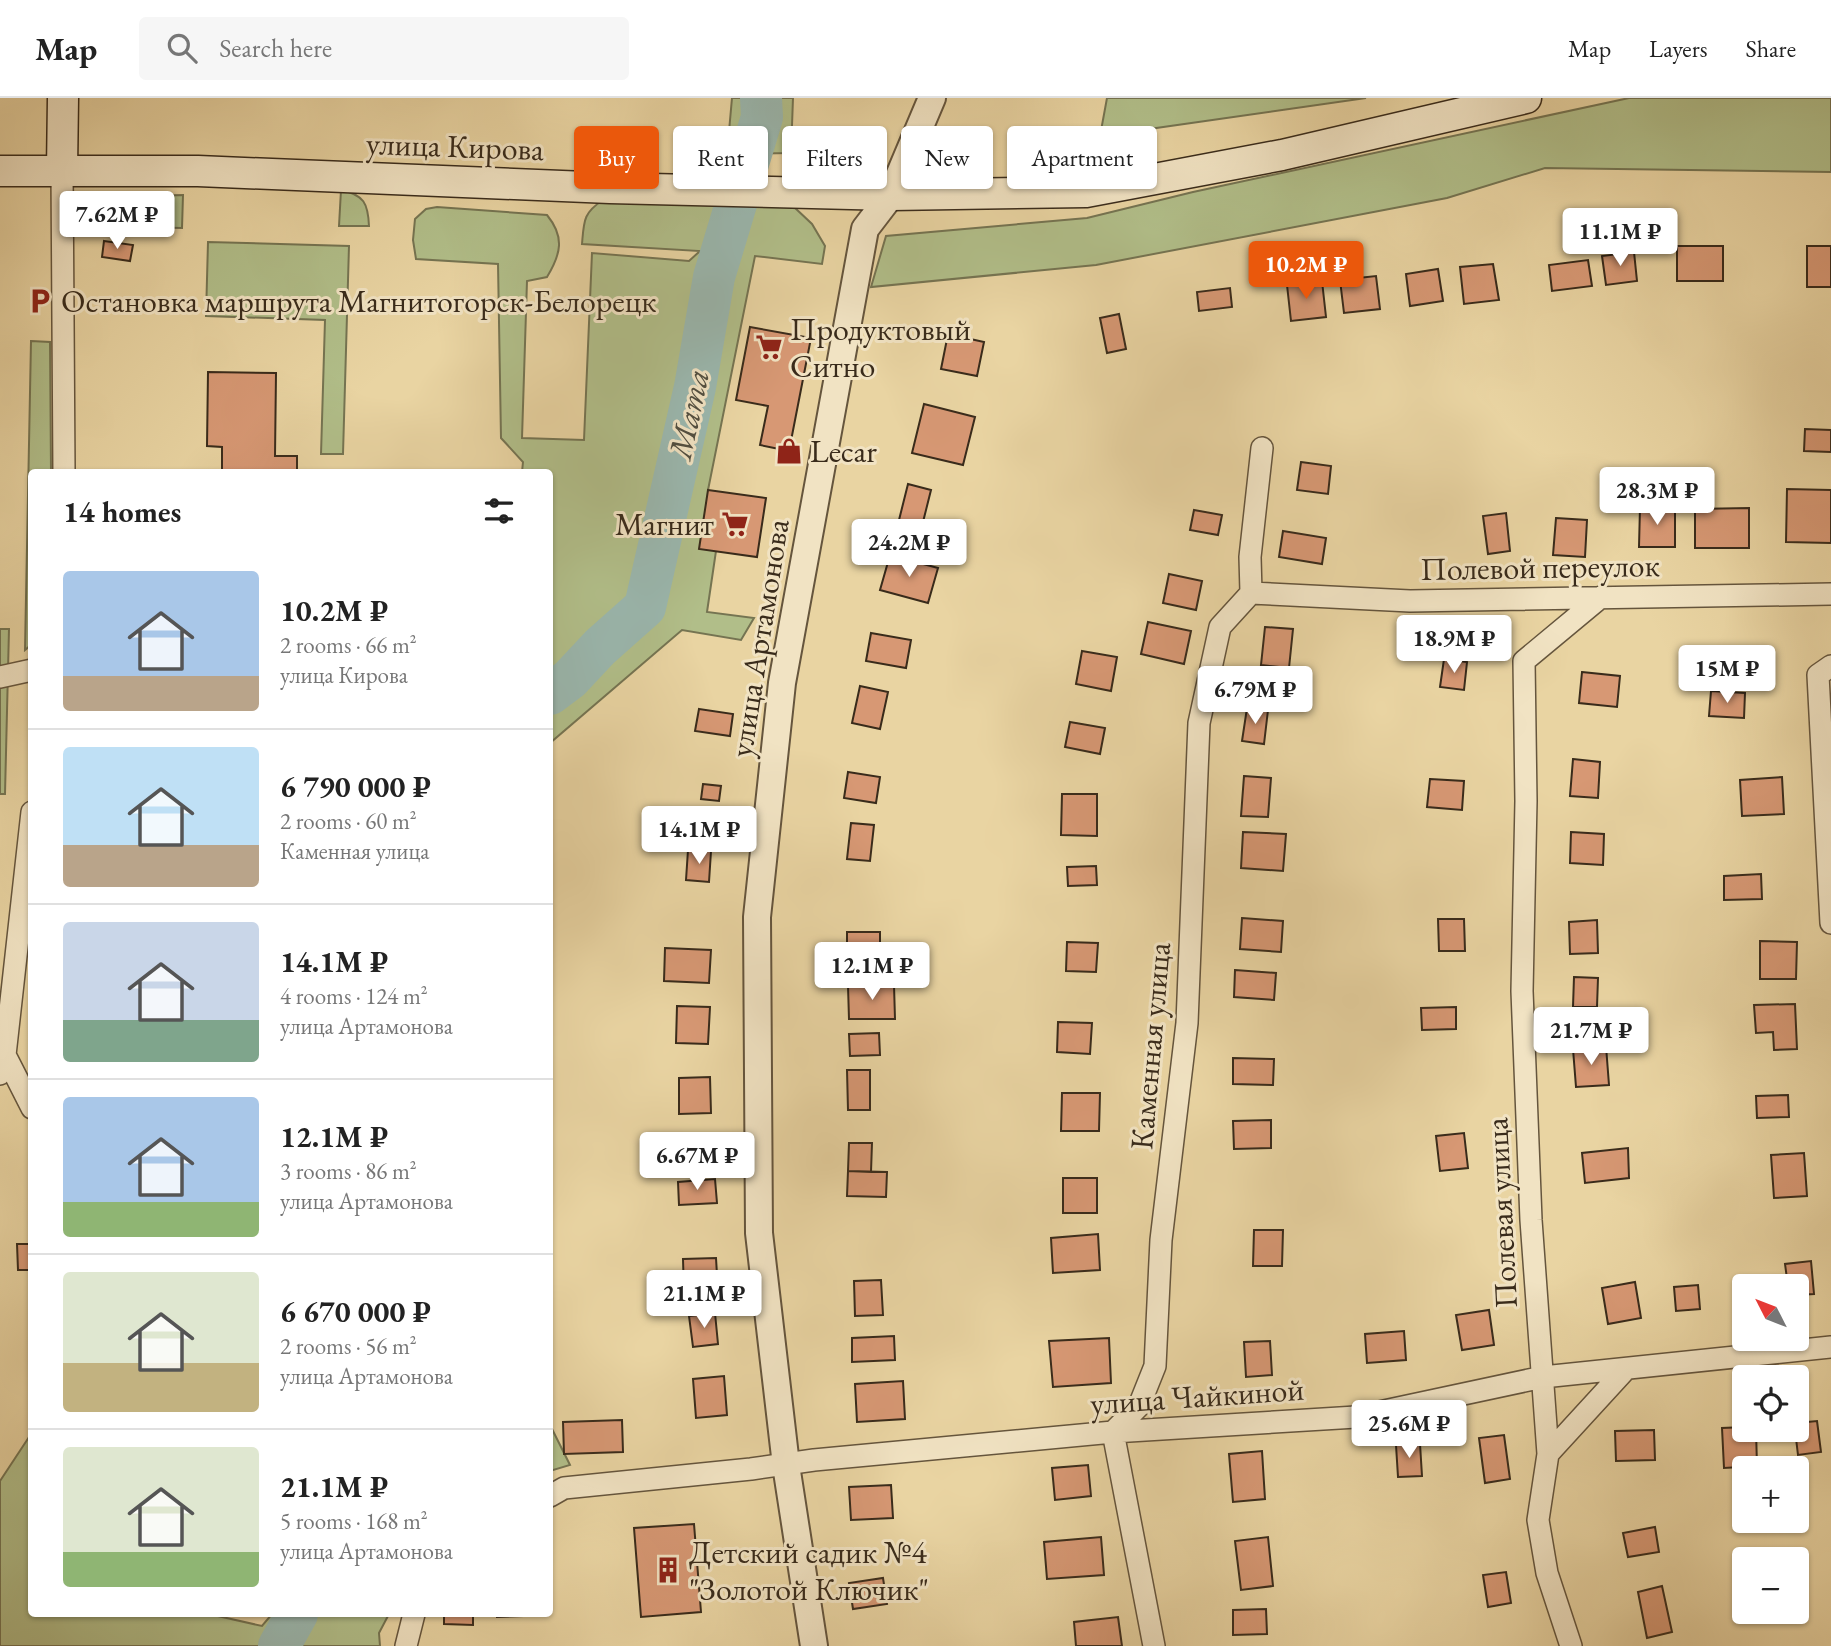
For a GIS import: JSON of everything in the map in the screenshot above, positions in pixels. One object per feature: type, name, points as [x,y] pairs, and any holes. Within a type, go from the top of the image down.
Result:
[{"type":"main road","points":[[62,170],[63,98]]},
{"type":"main road","name":"улица Кирова","points":[[0,171],[198,171],[891,195],[1086,192],[1282,155],[1526,98]]},
{"type":"street","name":"улица Артамонова","points":[[814,1646],[786,1465],[759,1233],[757,917],[782,683],[865,229],[891,195],[932,98]]},
{"type":"street","points":[[62,170],[64,469]]},
{"type":"street","points":[[1251,593],[1250,557],[1262,448]]},
{"type":"street","name":"Полевой переулок","points":[[1251,593],[1410,601],[1831,594]]},
{"type":"street","name":"Каменная улица","points":[[1113,1432],[1139,1406],[1155,1366],[1161,1240],[1187,1023],[1199,723],[1220,627],[1251,593]]},
{"type":"street","name":"Полевая улица","points":[[1571,1646],[1547,1573],[1538,1520],[1548,1454],[1531,1220],[1522,991],[1526,801],[1524,662],[1601,597]]},
{"type":"street","points":[[1831,666],[1818,675],[1831,923]]},
{"type":"street","points":[[0,677],[28,671]]},
{"type":"street","points":[[28,846],[2,1065],[28,1102]]},
{"type":"street","name":"улица Чайкиной","points":[[557,1492],[814,1460],[1113,1432],[1356,1417],[1543,1377],[1831,1347]]},
{"type":"street","points":[[1548,1454],[1625,1370]]},
{"type":"street","points":[[1113,1432],[1154,1646]]},
{"type":"street","points":[[406,1646],[413,1617]]},
{"type":"green space","points":[[732,98],[793,98],[792,126],[782,126],[782,153],[768,153],[768,126],[730,126]]},
{"type":"green space","points":[[1107,98],[1366,98],[1157,128],[1102,126]]},
{"type":"green space","points":[[1629,98],[1831,98],[1831,172],[1545,168],[1447,198],[1096,265],[871,287],[886,236],[1087,218],[1193,192]]},
{"type":"green space","points":[[341,190],[355,194],[363,201],[369,226],[339,226]]},
{"type":"green space","points":[[183,195],[182,228],[92,226],[92,197]]},
{"type":"green space","points":[[603,200],[794,207],[812,224],[825,246],[822,264],[755,256],[708,490],[716,551],[707,612],[754,618],[741,640],[682,630],[553,740],[553,469],[522,469],[523,462],[501,438],[498,264],[416,259],[413,240],[415,219],[426,209],[437,207],[547,215],[557,231],[559,246],[547,277],[527,281],[522,438],[584,440],[592,253],[689,261],[700,251],[582,244],[586,218]]},
{"type":"green space","points":[[208,242],[349,246],[343,454],[321,454],[325,320],[206,316]]},
{"type":"green space","points":[[31,341],[50,342],[51,469],[29,469]]},
{"type":"green space","points":[[28,496],[28,647],[25,650]]},
{"type":"green space","points":[[0,629],[9,629],[5,794],[0,794]]},
{"type":"green space","points":[[553,1431],[570,1465],[553,1470]]},
{"type":"green space","points":[[28,1439],[28,1617],[222,1617],[262,1626],[270,1617],[387,1617],[379,1633],[380,1646],[0,1646],[0,1481]]},
{"type":"building","points":[[104,241],[133,245],[130,261],[102,257]]},
{"type":"building","points":[[1677,246],[1723,246],[1723,281],[1677,281]]},
{"type":"building","points":[[1807,246],[1831,246],[1831,287],[1807,287]]},
{"type":"building","points":[[1634,252],[1637,281],[1606,285],[1602,256]]},
{"type":"building","points":[[1588,260],[1592,286],[1552,291],[1549,265]]},
{"type":"building","points":[[1493,264],[1499,300],[1464,304],[1460,267]]},
{"type":"building","points":[[1438,269],[1443,301],[1410,306],[1406,274]]},
{"type":"building","points":[[1376,276],[1380,309],[1344,313],[1340,280]]},
{"type":"building","points":[[1322,281],[1326,317],[1291,321],[1287,285]]},
{"type":"building","points":[[1230,288],[1232,307],[1199,311],[1197,292]]},
{"type":"building","points":[[1119,314],[1126,349],[1107,353],[1100,318]]},
{"type":"building","points":[[750,327],[811,338],[789,451],[760,445],[768,406],[736,400]]},
{"type":"building","points":[[948,334],[984,342],[977,376],[941,369]]},
{"type":"building","points":[[208,372],[276,373],[275,456],[297,456],[297,469],[222,469],[222,447],[207,446]]},
{"type":"building","points":[[924,404],[975,417],[963,465],[912,453]]},
{"type":"building","points":[[1805,429],[1831,430],[1831,452],[1804,451]]},
{"type":"building","points":[[1301,462],[1331,466],[1328,494],[1297,490]]},
{"type":"building","points":[[908,484],[931,490],[922,526],[899,520]]},
{"type":"building","points":[[1787,489],[1831,490],[1831,543],[1786,542]]},
{"type":"building","points":[[708,490],[766,498],[757,557],[699,549]]},
{"type":"building","points":[[1640,507],[1675,507],[1675,547],[1639,547]]},
{"type":"building","points":[[1749,508],[1749,548],[1695,548],[1695,509]]},
{"type":"building","points":[[1194,510],[1222,515],[1218,535],[1190,530]]},
{"type":"building","points":[[1506,513],[1510,551],[1488,554],[1483,516]]},
{"type":"building","points":[[1556,518],[1587,520],[1585,557],[1553,555]]},
{"type":"building","points":[[1283,531],[1326,538],[1322,564],[1279,557]]},
{"type":"building","points":[[890,555],[938,568],[928,603],[880,590]]},
{"type":"building","points":[[1169,574],[1202,581],[1196,610],[1163,603]]},
{"type":"building","points":[[1148,622],[1191,631],[1184,664],[1141,654]]},
{"type":"building","points":[[1265,627],[1293,629],[1289,668],[1261,665]]},
{"type":"building","points":[[871,633],[911,640],[906,668],[866,661]]},
{"type":"building","points":[[1082,651],[1117,657],[1111,691],[1076,684]]},
{"type":"building","points":[[1444,659],[1467,662],[1464,690],[1440,687]]},
{"type":"building","points":[[1582,672],[1620,676],[1617,707],[1579,703]]},
{"type":"building","points":[[860,686],[888,692],[880,729],[852,723]]},
{"type":"building","points":[[1711,691],[1745,693],[1744,718],[1709,716]]},
{"type":"building","points":[[1247,708],[1268,710],[1264,744],[1242,741]]},
{"type":"building","points":[[699,709],[733,714],[730,736],[695,731]]},
{"type":"building","points":[[1070,722],[1105,728],[1100,754],[1065,747]]},
{"type":"building","points":[[1573,759],[1600,762],[1598,798],[1570,796]]},
{"type":"building","points":[[848,772],[880,777],[876,803],[844,798]]},
{"type":"building","points":[[1244,776],[1271,778],[1268,817],[1241,816]]},
{"type":"building","points":[[1782,777],[1784,814],[1742,816],[1740,780]]},
{"type":"building","points":[[1430,779],[1464,781],[1462,810],[1427,807]]},
{"type":"building","points":[[703,784],[721,786],[719,801],[701,799]]},
{"type":"building","points":[[1062,794],[1097,794],[1097,836],[1061,835]]},
{"type":"building","points":[[851,823],[874,825],[870,861],[847,859]]},
{"type":"building","points":[[1243,832],[1286,834],[1283,871],[1241,868]]},
{"type":"building","points":[[1571,832],[1604,834],[1603,865],[1570,863]]},
{"type":"building","points":[[688,850],[711,851],[709,882],[686,880]]},
{"type":"building","points":[[1096,866],[1097,885],[1068,886],[1067,867]]},
{"type":"building","points":[[1761,874],[1762,899],[1724,900],[1724,876]]},
{"type":"building","points":[[1242,918],[1283,921],[1281,952],[1240,949]]},
{"type":"building","points":[[1438,919],[1464,919],[1465,951],[1439,951]]},
{"type":"building","points":[[1597,920],[1598,953],[1570,954],[1569,922]]},
{"type":"building","points":[[847,932],[880,932],[880,960],[847,960]]},
{"type":"building","points":[[1760,941],[1797,942],[1796,979],[1760,979]]},
{"type":"building","points":[[1067,942],[1098,943],[1096,972],[1066,971]]},
{"type":"building","points":[[665,948],[711,950],[709,983],[664,981]]},
{"type":"building","points":[[1235,970],[1276,973],[1274,1000],[1234,997]]},
{"type":"building","points":[[1574,977],[1598,978],[1597,1007],[1573,1007]]},
{"type":"building","points":[[894,985],[895,1019],[849,1019],[848,986]]},
{"type":"building","points":[[1795,1004],[1797,1049],[1774,1050],[1773,1032],[1756,1033],[1754,1005]]},
{"type":"building","points":[[677,1006],[710,1007],[708,1044],[676,1043]]},
{"type":"building","points":[[1456,1007],[1456,1029],[1422,1030],[1421,1008]]},
{"type":"building","points":[[1058,1022],[1092,1023],[1090,1054],[1057,1052]]},
{"type":"building","points":[[879,1033],[880,1055],[850,1056],[849,1034]]},
{"type":"building","points":[[1606,1046],[1609,1085],[1576,1087],[1573,1049]]},
{"type":"building","points":[[1233,1058],[1274,1059],[1273,1085],[1233,1084]]},
{"type":"building","points":[[847,1070],[870,1070],[870,1110],[848,1110]]},
{"type":"building","points":[[710,1077],[711,1113],[679,1114],[679,1078]]},
{"type":"building","points":[[1062,1093],[1100,1093],[1099,1131],[1061,1131]]},
{"type":"building","points":[[1788,1095],[1789,1117],[1757,1118],[1756,1096]]},
{"type":"building","points":[[1271,1120],[1271,1148],[1234,1149],[1233,1121]]},
{"type":"building","points":[[1464,1133],[1468,1168],[1440,1171],[1436,1136]]},
{"type":"building","points":[[849,1143],[872,1143],[871,1172],[848,1171]]},
{"type":"building","points":[[1628,1148],[1629,1178],[1585,1183],[1582,1153]]},
{"type":"building","points":[[1804,1153],[1807,1196],[1774,1198],[1771,1155]]},
{"type":"building","points":[[848,1171],[887,1172],[886,1197],[847,1196]]},
{"type":"building","points":[[1063,1178],[1097,1178],[1097,1213],[1063,1213]]},
{"type":"building","points":[[715,1179],[717,1203],[679,1205],[678,1182]]},
{"type":"building","points":[[1254,1230],[1283,1230],[1282,1266],[1253,1266]]},
{"type":"building","points":[[1098,1234],[1100,1270],[1053,1273],[1051,1238]]},
{"type":"building","points":[[17,1244],[28,1244],[28,1270],[18,1270]]},
{"type":"building","points":[[716,1258],[718,1292],[684,1293],[683,1259]]},
{"type":"building","points":[[1811,1261],[1814,1294],[1810,1294],[1810,1274],[1786,1274],[1785,1264]]},
{"type":"building","points":[[881,1280],[883,1315],[855,1316],[854,1281]]},
{"type":"building","points":[[1635,1282],[1641,1318],[1608,1324],[1602,1288]]},
{"type":"building","points":[[1698,1285],[1700,1309],[1676,1311],[1674,1287]]},
{"type":"building","points":[[1489,1310],[1494,1345],[1462,1350],[1456,1315]]},
{"type":"building","points":[[715,1313],[718,1344],[693,1347],[689,1316]]},
{"type":"building","points":[[1404,1331],[1406,1360],[1367,1363],[1365,1334]]},
{"type":"building","points":[[894,1336],[895,1360],[852,1362],[852,1338]]},
{"type":"building","points":[[1109,1338],[1111,1383],[1053,1387],[1049,1341]]},
{"type":"building","points":[[1270,1341],[1272,1375],[1246,1377],[1244,1342]]},
{"type":"building","points":[[724,1376],[727,1415],[696,1418],[693,1379]]},
{"type":"building","points":[[903,1381],[905,1419],[857,1422],[855,1384]]},
{"type":"building","points":[[622,1420],[623,1452],[564,1454],[563,1422]]},
{"type":"building","points":[[1817,1421],[1821,1452],[1798,1455],[1796,1442],[1809,1442],[1809,1422]]},
{"type":"building","points":[[1722,1428],[1732,1428],[1732,1442],[1756,1442],[1757,1456],[1732,1456],[1732,1468],[1724,1468]]},
{"type":"building","points":[[1654,1430],[1655,1460],[1616,1461],[1615,1431]]},
{"type":"building","points":[[1504,1435],[1510,1479],[1485,1483],[1479,1438]]},
{"type":"building","points":[[1420,1444],[1422,1476],[1398,1477],[1396,1445]]},
{"type":"building","points":[[1262,1451],[1265,1499],[1233,1502],[1229,1454]]},
{"type":"building","points":[[1088,1465],[1091,1496],[1055,1500],[1052,1468]]},
{"type":"building","points":[[891,1485],[893,1518],[851,1520],[849,1487]]},
{"type":"building","name":"Детский садик №4 \"Золотой Ключик\"","points":[[694,1524],[701,1612],[641,1617],[634,1528]]},
{"type":"building","points":[[1655,1527],[1659,1552],[1628,1557],[1623,1533]]},
{"type":"building","points":[[1101,1537],[1104,1575],[1047,1579],[1044,1542]]},
{"type":"building","points":[[1268,1537],[1273,1586],[1241,1590],[1235,1541]]},
{"type":"building","points":[[1506,1572],[1511,1603],[1488,1607],[1483,1575]]},
{"type":"building","points":[[883,1578],[887,1604],[853,1609],[849,1583]]},
{"type":"building","points":[[1662,1586],[1672,1632],[1647,1638],[1638,1592]]},
{"type":"building","points":[[1266,1609],[1267,1634],[1233,1635],[1233,1610]]},
{"type":"building","points":[[444,1617],[473,1617],[473,1625],[444,1624]]},
{"type":"building","points":[[1118,1617],[1122,1646],[1076,1646],[1074,1622]]},
{"type":"waterway","name":"Мата","points":[[553,692],[570,679],[600,647],[645,607],[695,387],[714,277],[762,117],[761,98]]},
{"type":"waterway","name":"Мата","points":[[279,1646],[295,1617]]},
{"type":"place","name":"Остановка маршрута Магнитогорск-Белорецк","points":[[40,301]]},
{"type":"place","name":"Продуктовый Ситно","points":[[769,347]]},
{"type":"place","name":"Lecar","points":[[789,451]]},
{"type":"place","name":"Магнит","points":[[735,524]]},
{"type":"place","name":"Детский садик №4 \"Золотой Ключик\"","points":[[668,1570]]}]
